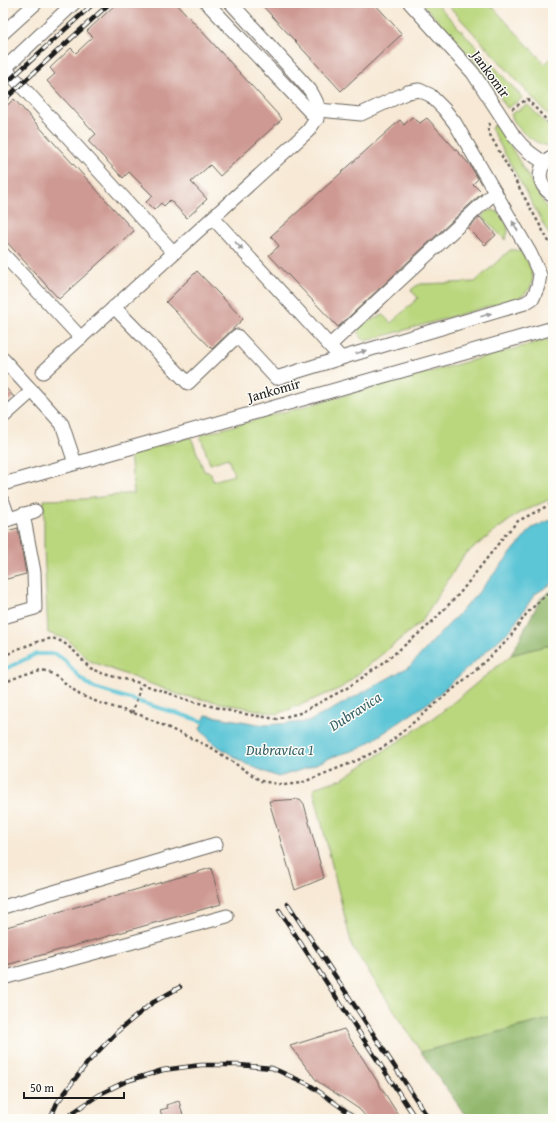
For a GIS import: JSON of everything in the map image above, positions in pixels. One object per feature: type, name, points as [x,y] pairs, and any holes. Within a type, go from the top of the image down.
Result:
[{"type":"street","points":[[3,33],[36,3]]},
{"type":"street","points":[[74,3],[4,69],[174,253]]},
{"type":"street","points":[[114,307],[188,383],[237,336],[276,378],[525,303],[533,298],[538,286],[540,275],[530,253],[454,123],[444,109],[430,95],[419,90],[408,92],[362,114],[318,114],[207,3]]},
{"type":"street","points":[[43,372],[308,131],[318,114],[316,100],[310,90],[231,3]]},
{"type":"street","name":"Jankomir","points":[[410,3],[472,73],[514,136],[521,144],[529,152],[549,160],[540,173],[540,180],[547,192],[553,195]]},
{"type":"street","points":[[330,345],[495,192]]},
{"type":"street","points":[[213,218],[341,358]]},
{"type":"street","points":[[3,254],[81,338]]},
{"type":"street","name":"Jankomir","points":[[3,484],[553,328]]},
{"type":"street","points":[[3,359],[62,424],[75,463]]},
{"type":"street","points":[[3,417],[32,391]]},
{"type":"street","points":[[3,502],[6,520],[29,512],[34,572],[35,608],[3,617]]},
{"type":"street","points":[[3,907],[216,844]]},
{"type":"street","points":[[3,978],[227,916]]},
{"type":"path","points":[[508,112],[527,100],[553,127]]},
{"type":"path","points":[[491,122],[488,129],[489,134],[553,249]]},
{"type":"path","points":[[3,657],[15,650],[52,638],[63,642],[90,668],[104,674],[188,700],[238,713],[277,718],[300,713],[347,688],[382,664],[429,625],[460,593],[505,535],[518,521],[553,503]]},
{"type":"path","points":[[3,683],[26,674],[42,671],[54,674],[80,695],[100,703],[143,716],[212,748],[261,781],[284,785],[301,783],[356,761],[384,747],[464,680],[508,640],[527,613],[553,588]]},
{"type":"path","points":[[132,713],[138,696],[140,684]]},
{"type":"green space","points":[[422,3],[436,3],[522,97],[520,100],[507,108],[490,81],[475,62]]},
{"type":"green space","points":[[446,3],[489,3],[545,64],[553,56],[553,120]]},
{"type":"green space","points":[[527,105],[553,131],[553,147],[534,140],[517,126],[511,114]]},
{"type":"green space","points":[[497,123],[553,219],[553,242],[491,128]]},
{"type":"green space","points":[[492,210],[498,212],[507,225],[508,232],[505,240],[482,216],[487,211]]},
{"type":"green space","points":[[510,250],[519,251],[522,254],[530,267],[533,277],[531,287],[518,298],[366,341],[360,336],[359,328],[365,323],[383,315],[391,323],[418,298],[411,290],[416,286],[421,284],[475,282]]},
{"type":"green space","points":[[553,338],[553,498],[519,513],[464,555],[421,622],[341,688],[278,714],[180,695],[90,661],[67,639],[48,633],[44,548],[44,500],[84,499],[134,493],[130,454],[191,437],[204,471],[211,473],[213,481],[234,475],[228,458],[210,464],[200,435]]},
{"type":"green space","points":[[553,590],[553,644],[511,655],[541,598]]},
{"type":"green space","points":[[553,644],[553,1018],[421,1052],[352,946],[313,788],[342,779],[438,715],[511,655]]},
{"type":"green space","points":[[553,1018],[553,1119],[468,1119],[421,1052]]},
{"type":"water","name":"Dubravica 1","points":[[553,519],[553,583],[535,594],[511,629],[431,701],[361,748],[278,777],[246,764],[213,743],[200,729],[206,715],[264,725],[308,722],[410,666],[478,593],[532,528]]},
{"type":"building","points":[[117,3],[176,3],[282,119],[220,176],[210,165],[191,182],[207,199],[187,218],[170,200],[164,206],[161,203],[154,210],[146,202],[153,196],[129,172],[123,178],[88,141],[96,134],[47,81],[55,74],[50,68],[71,48],[76,53],[93,37],[87,31]]},
{"type":"building","points":[[260,3],[374,3],[402,34],[341,91]]},
{"type":"building","points":[[14,99],[134,231],[59,299],[3,238],[3,109]]},
{"type":"building","points":[[412,117],[420,123],[427,118],[470,165],[478,179],[473,184],[482,193],[338,327],[269,255],[279,246],[271,236],[400,120],[404,125]]},
{"type":"building","points":[[480,217],[496,235],[485,245],[468,228]]},
{"type":"building","points":[[197,271],[243,319],[212,349],[166,302]]},
{"type":"building","points":[[3,385],[14,397],[3,406]]},
{"type":"building","points":[[18,528],[26,574],[3,580],[3,532]]},
{"type":"building","points":[[300,799],[304,804],[324,878],[295,890],[269,801]]},
{"type":"building","points":[[211,868],[221,904],[3,966],[3,928]]},
{"type":"building","points":[[344,1029],[401,1119],[368,1119],[359,1109],[317,1081],[290,1046]]},
{"type":"building","points":[[179,1101],[184,1119],[163,1119],[160,1110],[168,1108],[166,1105]]},
{"type":"waterway","name":"Dubravica","points":[[3,670],[36,654],[56,654],[65,661],[81,679],[94,688],[206,723]]},
{"type":"railway","points":[[3,86],[94,3]]},
{"type":"railway","points":[[3,101],[110,3]]},
{"type":"railway","points":[[288,904],[429,1119]]},
{"type":"railway","points":[[279,910],[416,1119]]},
{"type":"railway","points":[[50,1119],[57,1103],[88,1062],[118,1031],[152,1003],[180,987]]},
{"type":"railway","points":[[66,1119],[75,1111],[102,1093],[127,1081],[163,1070],[201,1065],[239,1065],[272,1068],[310,1085],[356,1119]]}]
